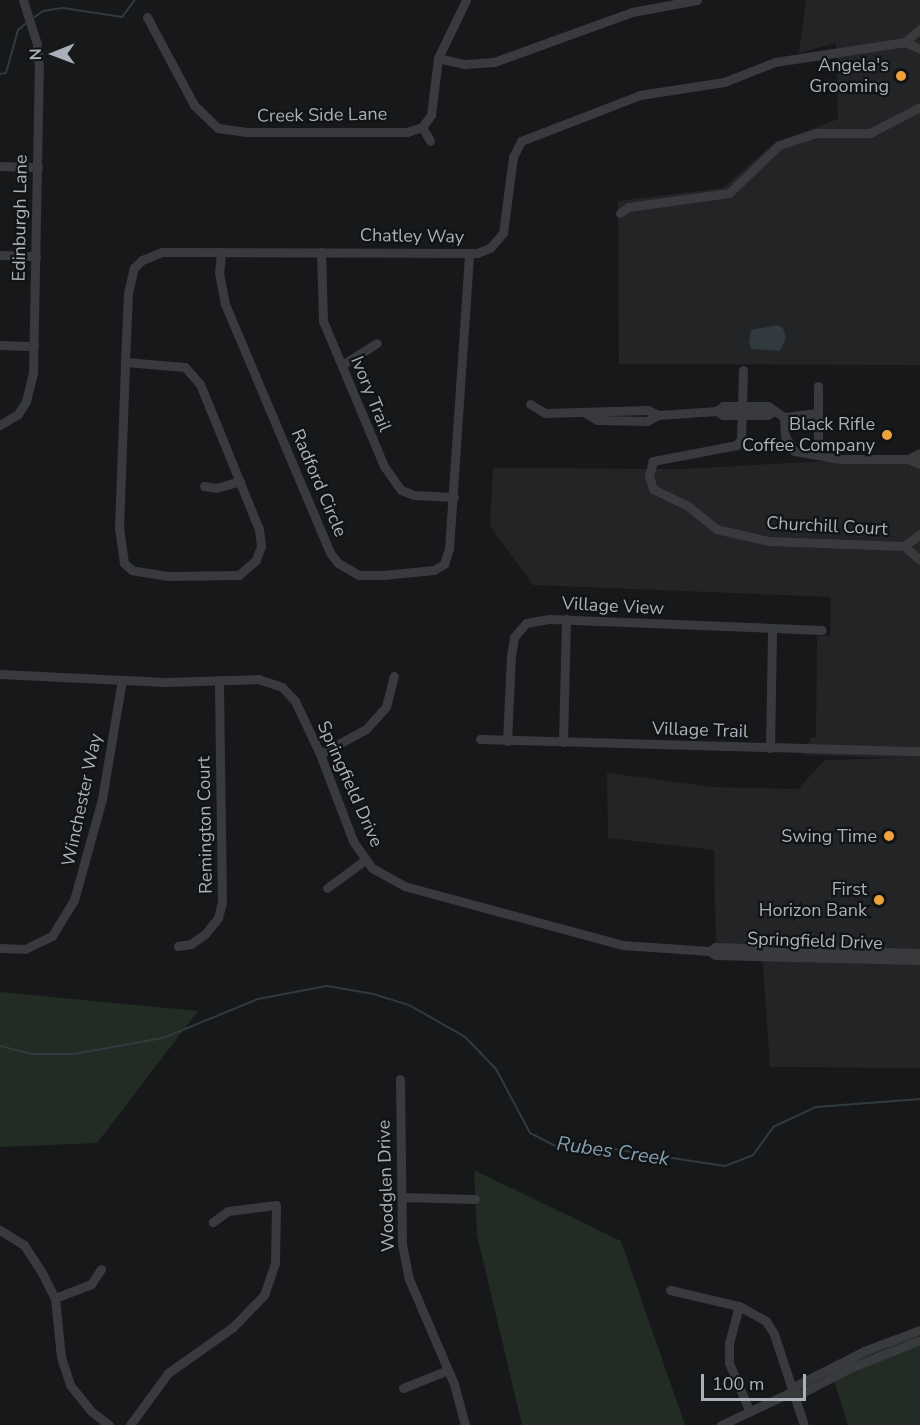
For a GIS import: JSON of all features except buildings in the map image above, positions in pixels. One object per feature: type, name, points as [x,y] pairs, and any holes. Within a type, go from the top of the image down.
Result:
[{"type":"street","name":"Edinburgh Lane","points":[[0,425],[18,414],[26,401],[33,373],[38,167],[37,44],[22,0]]},
{"type":"street","points":[[430,141],[422,127],[433,108],[438,58],[466,0]]},
{"type":"street","points":[[438,58],[465,63],[494,62],[632,12],[697,0]]},
{"type":"street","name":"Creek Side Lane","points":[[147,17],[194,105],[218,128],[244,132],[407,132],[422,127]]},
{"type":"street","points":[[920,29],[905,42],[920,49]]},
{"type":"street","name":"Chatley Way","points":[[125,362],[174,364],[194,375],[259,529],[261,546],[248,571],[239,576],[168,576],[132,570],[124,563],[119,529],[125,362],[128,292],[134,268],[162,252],[469,254],[490,248],[503,232],[513,157],[521,141],[640,95],[724,81],[775,62],[905,42]]},
{"type":"street","points":[[620,213],[628,207],[729,193],[779,144],[797,137],[831,131],[870,133],[911,114],[920,107]]},
{"type":"street","points":[[911,114],[920,119]]},
{"type":"street","points":[[0,166],[38,167]]},
{"type":"street","name":"Radford Circle","points":[[221,252],[219,273],[225,304],[314,519],[338,563],[359,575],[434,570],[444,564],[450,549],[469,254]]},
{"type":"street","name":"Ivory Trail","points":[[321,252],[323,321],[392,481],[414,495],[454,497]]},
{"type":"street","points":[[0,255],[36,256]]},
{"type":"street","points":[[342,365],[377,343]]},
{"type":"street","points":[[0,345],[34,346]]},
{"type":"street","points":[[742,410],[743,370]]},
{"type":"street","points":[[818,386],[818,455]]},
{"type":"street","points":[[530,404],[545,412],[587,414],[597,409],[618,409],[648,410],[658,415],[717,411],[723,415],[768,406],[784,417],[818,413]]},
{"type":"street","name":"Churchill Court","points":[[742,410],[741,439],[731,448],[653,461],[649,476],[653,489],[688,506],[716,529],[768,541],[904,546]]},
{"type":"street","points":[[784,417],[788,445],[803,454],[908,459],[920,464]]},
{"type":"street","points":[[908,459],[920,453]]},
{"type":"street","points":[[204,486],[225,487],[240,481]]},
{"type":"street","points":[[920,534],[904,546],[920,560]]},
{"type":"street","points":[[563,742],[566,619]]},
{"type":"street","name":"Village View","points":[[507,741],[514,637],[526,623],[536,620],[566,619],[822,630]]},
{"type":"street","points":[[770,748],[772,628]]},
{"type":"street","name":"Springfield Drive","points":[[0,674],[122,680],[258,679],[282,687],[295,701],[320,753],[353,841],[365,860],[381,876],[404,886],[600,940],[639,948],[710,951],[715,955],[920,960]]},
{"type":"street","points":[[320,753],[366,729],[386,707],[394,676]]},
{"type":"street","name":"Winchester Way","points":[[0,948],[25,949],[52,936],[74,900],[102,799],[122,680]]},
{"type":"street","name":"Remington Court","points":[[178,946],[191,944],[205,934],[218,918],[222,902],[219,680]]},
{"type":"street","name":"Village Trail","points":[[480,739],[920,751]]},
{"type":"street","points":[[327,888],[365,860]]},
{"type":"street","name":"Springfield Drive","points":[[710,951],[715,947],[920,953]]},
{"type":"street","points":[[902,960],[920,968]]},
{"type":"street","name":"Woodglen Drive","points":[[400,1079],[402,1244],[409,1279],[448,1370],[465,1425]]},
{"type":"street","points":[[401,1197],[475,1199]]},
{"type":"street","points":[[130,1425],[168,1372],[233,1327],[264,1295],[275,1263],[276,1205],[228,1211],[213,1222]]},
{"type":"street","points":[[0,1230],[24,1245],[55,1298],[61,1357],[70,1385],[91,1411],[109,1425]]},
{"type":"street","points":[[55,1298],[91,1284],[101,1269]]},
{"type":"street","points":[[670,1290],[739,1306],[758,1313],[774,1334],[791,1392],[804,1425]]},
{"type":"street","points":[[739,1306],[729,1343],[729,1363],[750,1412]]},
{"type":"street","points":[[721,1425],[791,1392],[795,1386],[864,1351],[920,1330]]},
{"type":"street","points":[[791,1392],[798,1395],[850,1368],[920,1340]]},
{"type":"street","points":[[403,1388],[448,1370]]},
{"type":"shaded area","points":[[806,0],[920,0],[920,365],[619,364],[618,201],[723,188],[773,144],[838,119],[836,43],[799,53]]},
{"type":"shaded area","points":[[778,325],[783,328],[786,338],[780,351],[752,349],[749,343],[751,330]]},
{"type":"shaded area","points":[[920,456],[920,1068],[770,1067],[762,952],[716,952],[714,850],[608,838],[607,773],[713,787],[798,789],[825,760],[895,758],[803,755],[811,738],[816,737],[817,636],[830,636],[831,597],[533,585],[490,526],[493,468],[681,469]]},
{"type":"shaded area","points":[[0,992],[198,1011],[97,1143],[0,1147]]},
{"type":"shaded area","points":[[474,1170],[621,1241],[685,1425],[522,1425],[477,1235]]},
{"type":"shaded area","points":[[920,1336],[920,1425],[848,1425],[830,1368]]},
{"type":"waterway","points":[[32,19],[43,11],[63,8],[122,17],[135,0]]},
{"type":"waterway","points":[[0,74],[6,73],[18,30],[28,22]]},
{"type":"waterway","name":"Rubes Creek","points":[[0,1046],[31,1054],[74,1054],[163,1038],[258,999],[327,986],[373,994],[409,1005],[465,1037],[496,1069],[530,1133],[555,1146],[607,1148],[725,1166],[753,1155],[773,1127],[816,1107],[920,1099]]},
{"type":"place","name":"Angela's Grooming","points":[[901,76]]},
{"type":"place","name":"Black Rifle Coffee Company","points":[[887,435]]},
{"type":"place","name":"Swing Time","points":[[889,836]]},
{"type":"place","name":"First Horizon Bank","points":[[879,900]]}]
